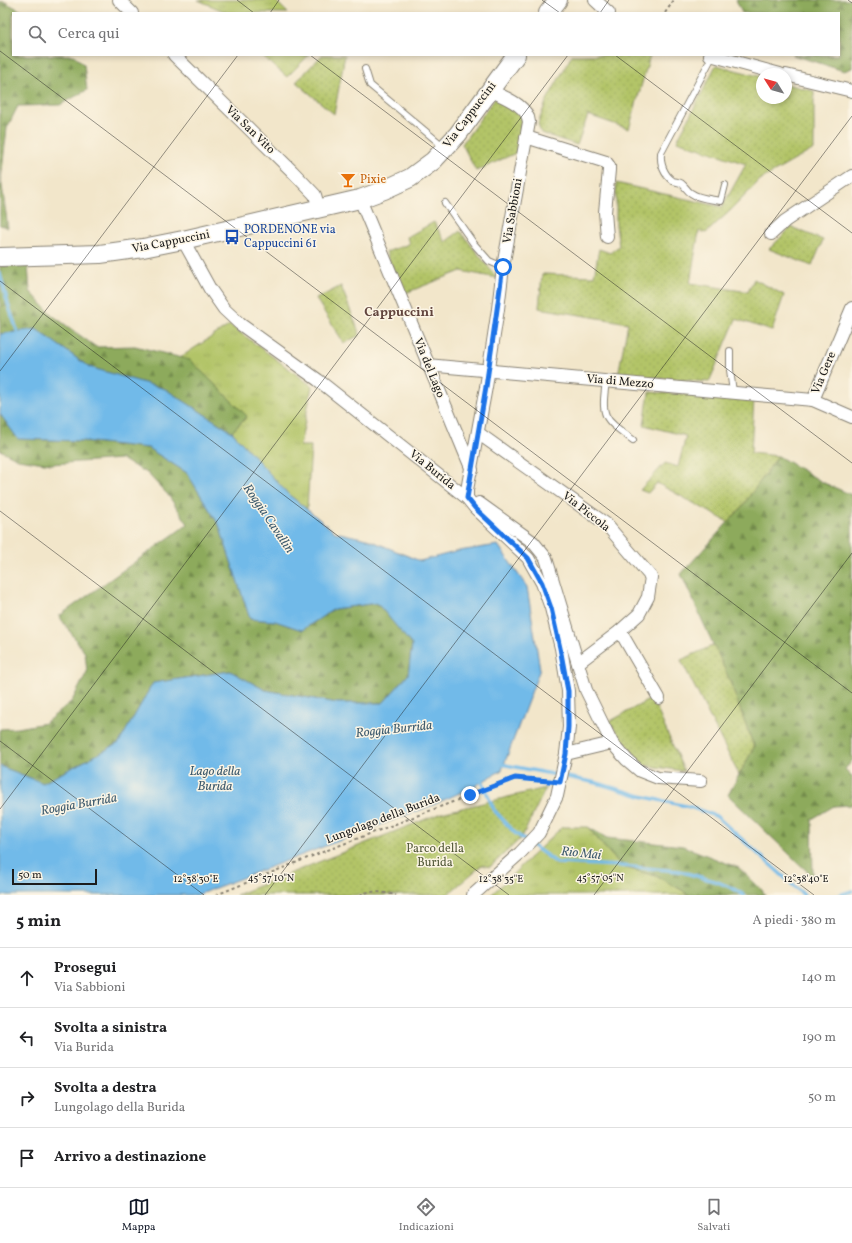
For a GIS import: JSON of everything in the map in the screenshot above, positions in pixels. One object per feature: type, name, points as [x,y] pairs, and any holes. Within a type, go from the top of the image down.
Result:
[{"type":"main road","points":[[549,12],[558,0]]},
{"type":"main road","name":"Via Cappuccini","points":[[6,257],[100,254],[143,248],[360,199],[410,178],[433,161],[458,134],[515,56]]},
{"type":"street","points":[[120,0],[131,12]]},
{"type":"street","points":[[595,0],[608,12]]},
{"type":"street","name":"Via San Vito","points":[[175,56],[315,195],[319,209]]},
{"type":"street","points":[[715,56],[758,68]]},
{"type":"street","points":[[792,76],[852,91]]},
{"type":"street","name":"Via Sabbioni","points":[[467,498],[467,490],[472,470],[489,370],[503,267],[529,122],[526,112],[517,104],[490,90]]},
{"type":"street","points":[[526,137],[606,162],[609,166],[605,212],[607,237]]},
{"type":"street","points":[[771,234],[785,221],[852,176]]},
{"type":"street","name":"Via del Lago","points":[[360,199],[427,365],[472,470]]},
{"type":"street","name":"Via Burida","points":[[183,240],[210,289],[224,310],[234,319],[318,380],[467,498],[475,508],[528,558],[542,583],[551,608],[568,691],[566,754],[557,796],[539,833],[473,895]]},
{"type":"street","name":"Via Gere","points":[[852,308],[813,400],[852,416]]},
{"type":"street","name":"Via di Mezzo","points":[[427,365],[606,380],[813,400]]},
{"type":"street","name":"Via Piccola","points":[[478,433],[606,524],[651,577],[648,596],[639,614],[620,631],[578,663]]},
{"type":"street","points":[[467,498],[476,501],[533,542],[546,558],[586,690],[612,743],[627,760],[640,771],[658,778],[701,781]]},
{"type":"street","points":[[620,631],[659,698]]},
{"type":"street","points":[[566,754],[612,743]]},
{"type":"lane","points":[[710,56],[661,154],[660,159],[663,170],[669,178],[675,182],[682,183],[687,190],[695,196],[721,202],[725,185]]},
{"type":"lane","points":[[365,69],[370,85],[446,148]]},
{"type":"lane","points":[[445,203],[474,244],[489,261],[503,267]]},
{"type":"lane","points":[[730,351],[730,370],[733,392]]},
{"type":"lane","points":[[606,380],[603,402],[604,414],[612,425],[633,440]]},
{"type":"path","points":[[666,12],[674,0]]},
{"type":"path","name":"Lungolago della Burida","points":[[216,895],[320,853],[515,778],[559,785]]},
{"type":"path","points":[[360,895],[363,893],[378,892],[396,895]]},
{"type":"green space","points":[[198,0],[275,0],[287,12],[226,12]]},
{"type":"green space","points":[[736,0],[852,0],[852,68],[844,71],[796,56],[840,56],[840,12],[742,12]]},
{"type":"green space","points":[[0,2],[5,2],[23,12],[12,12],[12,56],[75,56],[84,65],[87,90],[60,105],[18,106],[7,128],[1,179],[8,228],[0,225]]},
{"type":"green space","points":[[262,56],[308,56],[287,77]]},
{"type":"green space","points":[[321,56],[345,56],[334,114],[296,82]]},
{"type":"green space","points":[[571,56],[650,56],[629,129],[588,115],[577,145],[541,133],[538,124],[546,102]]},
{"type":"green space","points":[[716,65],[756,75],[756,104],[792,104],[792,86],[814,91],[814,149],[760,180],[706,233],[699,231],[690,283],[748,292],[754,279],[784,295],[772,331],[736,319],[709,382],[618,375],[628,323],[539,308],[542,274],[594,276],[599,249],[610,253],[619,246],[616,225],[616,183],[722,207],[746,164],[677,141]]},
{"type":"green space","points":[[495,98],[522,115],[518,152],[476,171],[462,144]]},
{"type":"green space","points":[[434,222],[445,242],[460,231],[497,278],[461,271],[403,294],[386,252],[409,244],[407,237]]},
{"type":"green space","points":[[791,227],[823,240],[812,266],[769,249]]},
{"type":"green space","points":[[0,266],[28,266],[30,291],[52,315],[96,347],[135,346],[190,360],[247,416],[232,432],[165,389],[89,367],[36,329],[0,334]]},
{"type":"green space","points":[[341,286],[360,335],[344,343],[316,299]]},
{"type":"green space","points":[[230,325],[312,386],[300,446],[311,446],[307,509],[288,494],[232,432],[247,417],[179,358]]},
{"type":"green space","points":[[649,392],[754,398],[751,453],[778,456],[741,508],[728,522],[657,483],[648,493],[640,490],[665,463],[678,467],[686,436],[644,425]]},
{"type":"green space","points":[[0,414],[19,439],[83,441],[148,448],[187,473],[219,525],[250,619],[275,621],[302,630],[334,609],[377,603],[412,644],[408,675],[383,703],[337,703],[265,690],[230,671],[153,683],[119,743],[43,783],[0,766],[0,729],[18,728],[45,723],[72,701],[87,672],[85,653],[59,616],[188,524],[168,495],[147,473],[121,459],[51,464],[18,459],[0,450]]},
{"type":"green space","points":[[778,456],[824,483],[852,495],[852,761],[845,769],[852,776],[852,805],[834,806],[812,819],[813,877],[728,795],[754,747],[729,679],[681,574],[741,508]]},
{"type":"green space","points":[[714,645],[729,679],[754,747],[739,775],[681,660]]},
{"type":"green space","points":[[652,698],[684,771],[643,765],[609,722]]},
{"type":"green space","name":"Parco della Burida","points":[[546,788],[522,837],[490,867],[482,865],[447,895],[236,895],[441,813]]},
{"type":"green space","points":[[562,827],[588,827],[623,867],[656,876],[682,890],[688,895],[491,895]]},
{"type":"green space","points":[[588,827],[607,838],[683,846],[739,868],[762,890],[765,895],[688,895],[682,890],[656,876],[623,867]]},
{"type":"water","name":"Lago della Burida","points":[[36,329],[89,367],[165,389],[232,432],[288,494],[335,532],[367,539],[420,561],[459,551],[498,545],[527,587],[540,669],[502,770],[475,786],[433,805],[197,895],[0,895],[0,766],[43,783],[119,743],[153,683],[230,671],[265,690],[337,703],[383,703],[408,675],[412,645],[377,603],[334,609],[302,630],[275,621],[250,619],[219,525],[187,473],[148,448],[83,441],[18,439],[0,414],[0,334]]},
{"type":"waterway","name":"Roggia Cavallin","points":[[0,274],[19,336]]},
{"type":"waterway","name":"Roggia Burrida","points":[[501,764],[597,783],[641,796],[690,807],[716,816],[804,895]]},
{"type":"waterway","name":"Rio Mai","points":[[480,779],[494,810],[515,833],[557,863],[679,871],[718,882],[744,895]]},
{"type":"waterway","name":"Roggia Burrida","points":[[839,895],[852,891]]},
{"type":"place","name":"Pixie","points":[[348,180]]},
{"type":"place","name":"PORDENONE via Cappuccini 61","points":[[232,237]]},
{"type":"district","name":"Cappuccini","points":[[399,313]]},
{"type":"route","points":[[470,795],[515,778],[560,782],[566,754],[568,727],[568,691],[551,608],[542,583],[528,558],[475,508],[467,498],[467,490],[472,470],[486,387],[503,267]]}]
